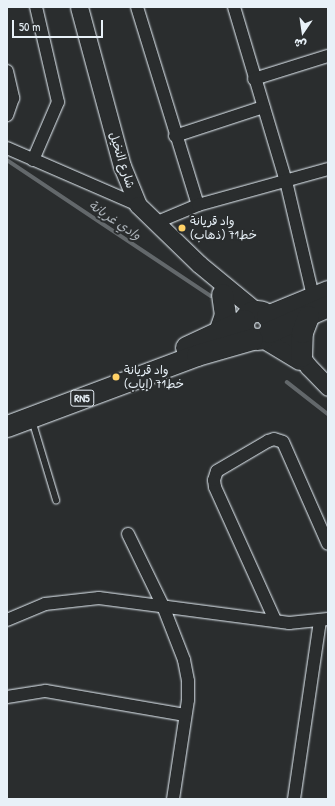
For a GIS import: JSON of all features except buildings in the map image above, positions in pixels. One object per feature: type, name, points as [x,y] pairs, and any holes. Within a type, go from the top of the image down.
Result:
[{"type":"highway","points":[[219,332],[225,315],[222,294]]},
{"type":"highway","name":"RN5","points":[[7,426],[197,355],[319,302]]},
{"type":"highway","points":[[304,361],[302,332],[319,302]]},
{"type":"highway","name":"RN5","points":[[7,416],[219,332],[263,326]]},
{"type":"main road","name":"شارع النخيل","points":[[79,7],[122,166],[138,204],[155,223],[263,326]]},
{"type":"main road","points":[[199,264],[222,294],[304,361],[328,387]]},
{"type":"main road","points":[[263,326],[304,361]]},
{"type":"street","points":[[33,160],[58,102],[36,7]]},
{"type":"street","points":[[137,7],[175,136],[198,205]]},
{"type":"street","points":[[234,7],[286,181],[319,302]]},
{"type":"street","points":[[254,78],[328,56]]},
{"type":"street","points":[[7,71],[12,104],[7,115]]},
{"type":"street","points":[[175,136],[263,107]]},
{"type":"street","points":[[7,148],[138,204]]},
{"type":"street","points":[[155,223],[198,205],[328,169]]},
{"type":"street","points":[[275,620],[215,487],[214,480],[217,471],[268,441],[274,439],[283,442],[328,544]]},
{"type":"street","points":[[128,534],[163,606],[184,660],[188,681],[185,715],[173,799]]},
{"type":"street","points":[[7,620],[45,604],[99,598],[289,622],[324,620],[294,799]]},
{"type":"street","points":[[7,697],[46,690],[185,715]]},
{"type":"lane","points":[[31,416],[56,500]]},
{"type":"waterway","name":"وادي غريانة","points":[[7,160],[211,296]]},
{"type":"waterway","name":"وادي غريانة","points":[[287,382],[328,414]]},
{"type":"place","name":"واد قريانة خط71 (ذهاب)","points":[[182,228]]},
{"type":"place","name":"واد قريانة خط71 (إياب)","points":[[116,377]]}]
